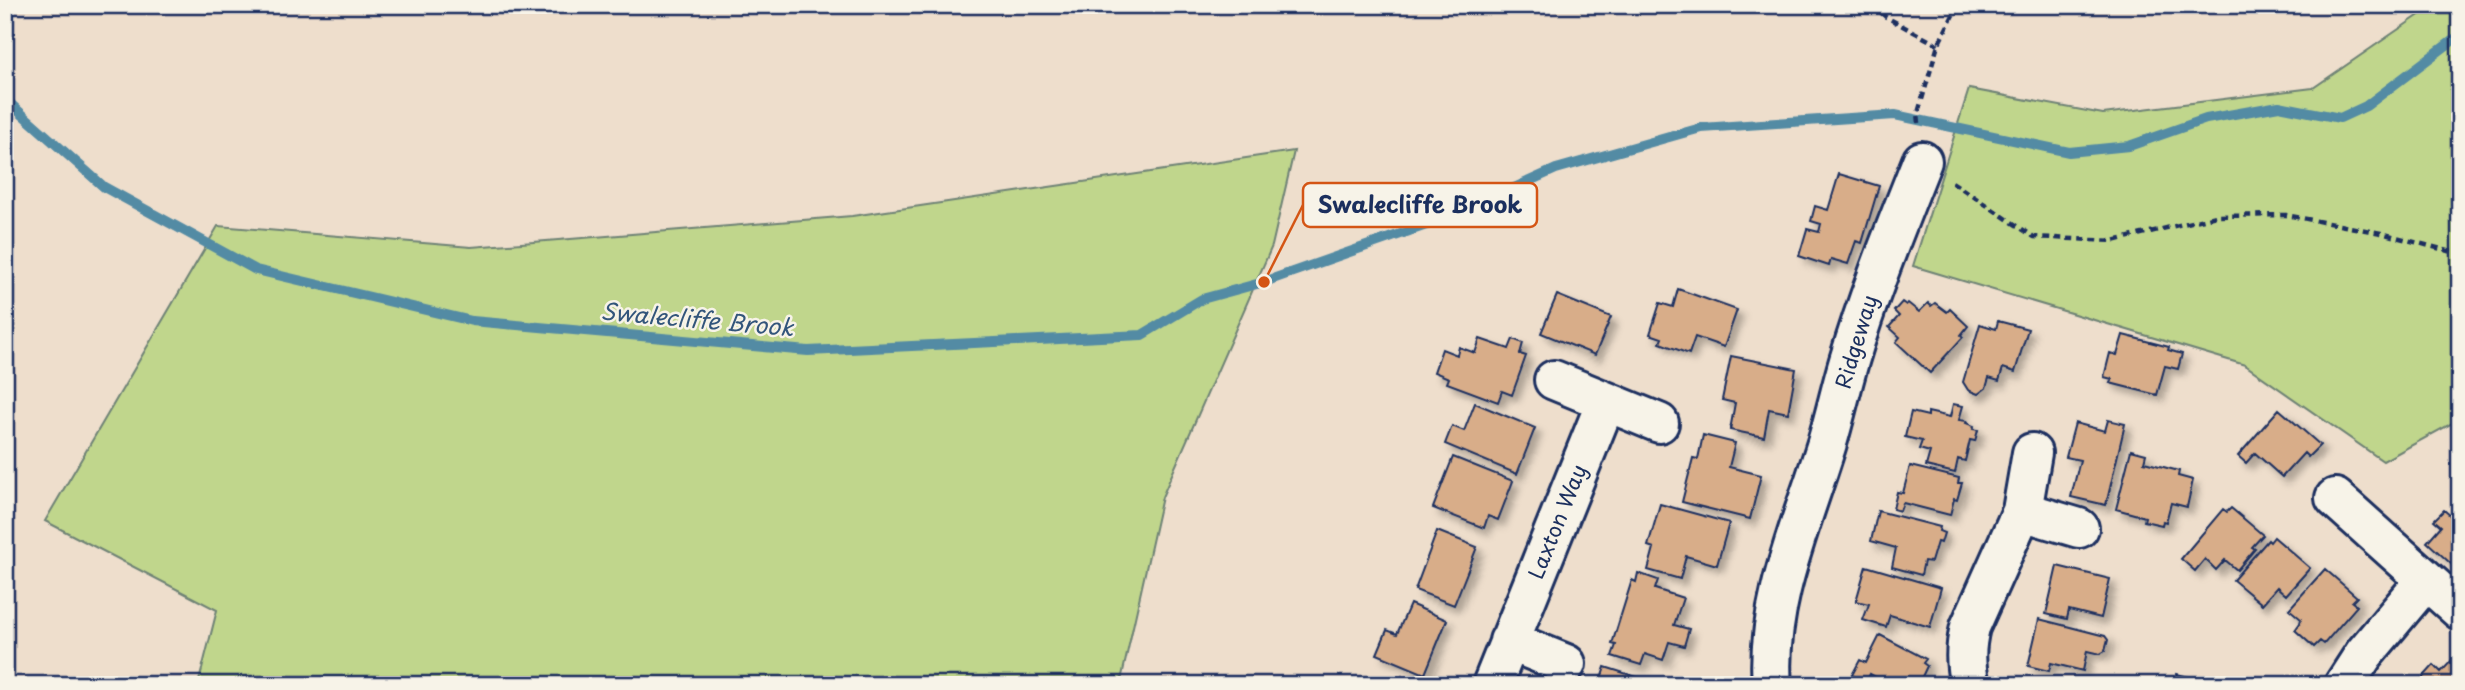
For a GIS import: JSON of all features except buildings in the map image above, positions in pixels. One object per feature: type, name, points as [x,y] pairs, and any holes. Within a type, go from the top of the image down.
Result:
[{"type":"street","name":"Ridgeway","points":[[1772,685],[1771,643],[1787,566],[1865,312],[1922,161]]},
{"type":"street","points":[[1554,380],[1659,423]]},
{"type":"street","name":"Laxton Way","points":[[1492,685],[1606,402]]},
{"type":"street","points":[[1970,685],[1965,647],[1970,627],[2022,510],[2032,453]]},
{"type":"street","points":[[2335,498],[2460,610]]},
{"type":"street","points":[[2022,510],[2079,528]]},
{"type":"street","points":[[2344,685],[2364,654],[2426,580]]},
{"type":"street","points":[[1509,641],[1566,664]]},
{"type":"path","points":[[1872,5],[1886,17],[1938,45]]},
{"type":"path","points":[[1958,5],[1938,45],[1918,113],[1922,161],[2034,237],[2113,241],[2216,216],[2286,215],[2381,233],[2460,254]]},
{"type":"green space","points":[[2434,5],[2460,5],[2460,419],[2383,461],[2245,365],[1913,266],[1969,89],[2103,114],[2313,88]]},
{"type":"green space","points":[[1294,151],[1272,246],[1162,497],[1120,685],[198,685],[217,610],[45,521],[218,226],[471,247],[852,216]]},
{"type":"waterway","name":"Swalecliffe Brook","points":[[5,99],[104,187],[256,270],[472,321],[808,351],[1142,335],[1202,299],[1264,282],[1452,216],[1556,169],[1701,128],[1895,115],[2069,152],[2129,146],[2206,119],[2279,106],[2340,118],[2366,106],[2460,35]]},
{"type":"place","name":"Swalecliffe Brook","points":[[1264,282]]}]
